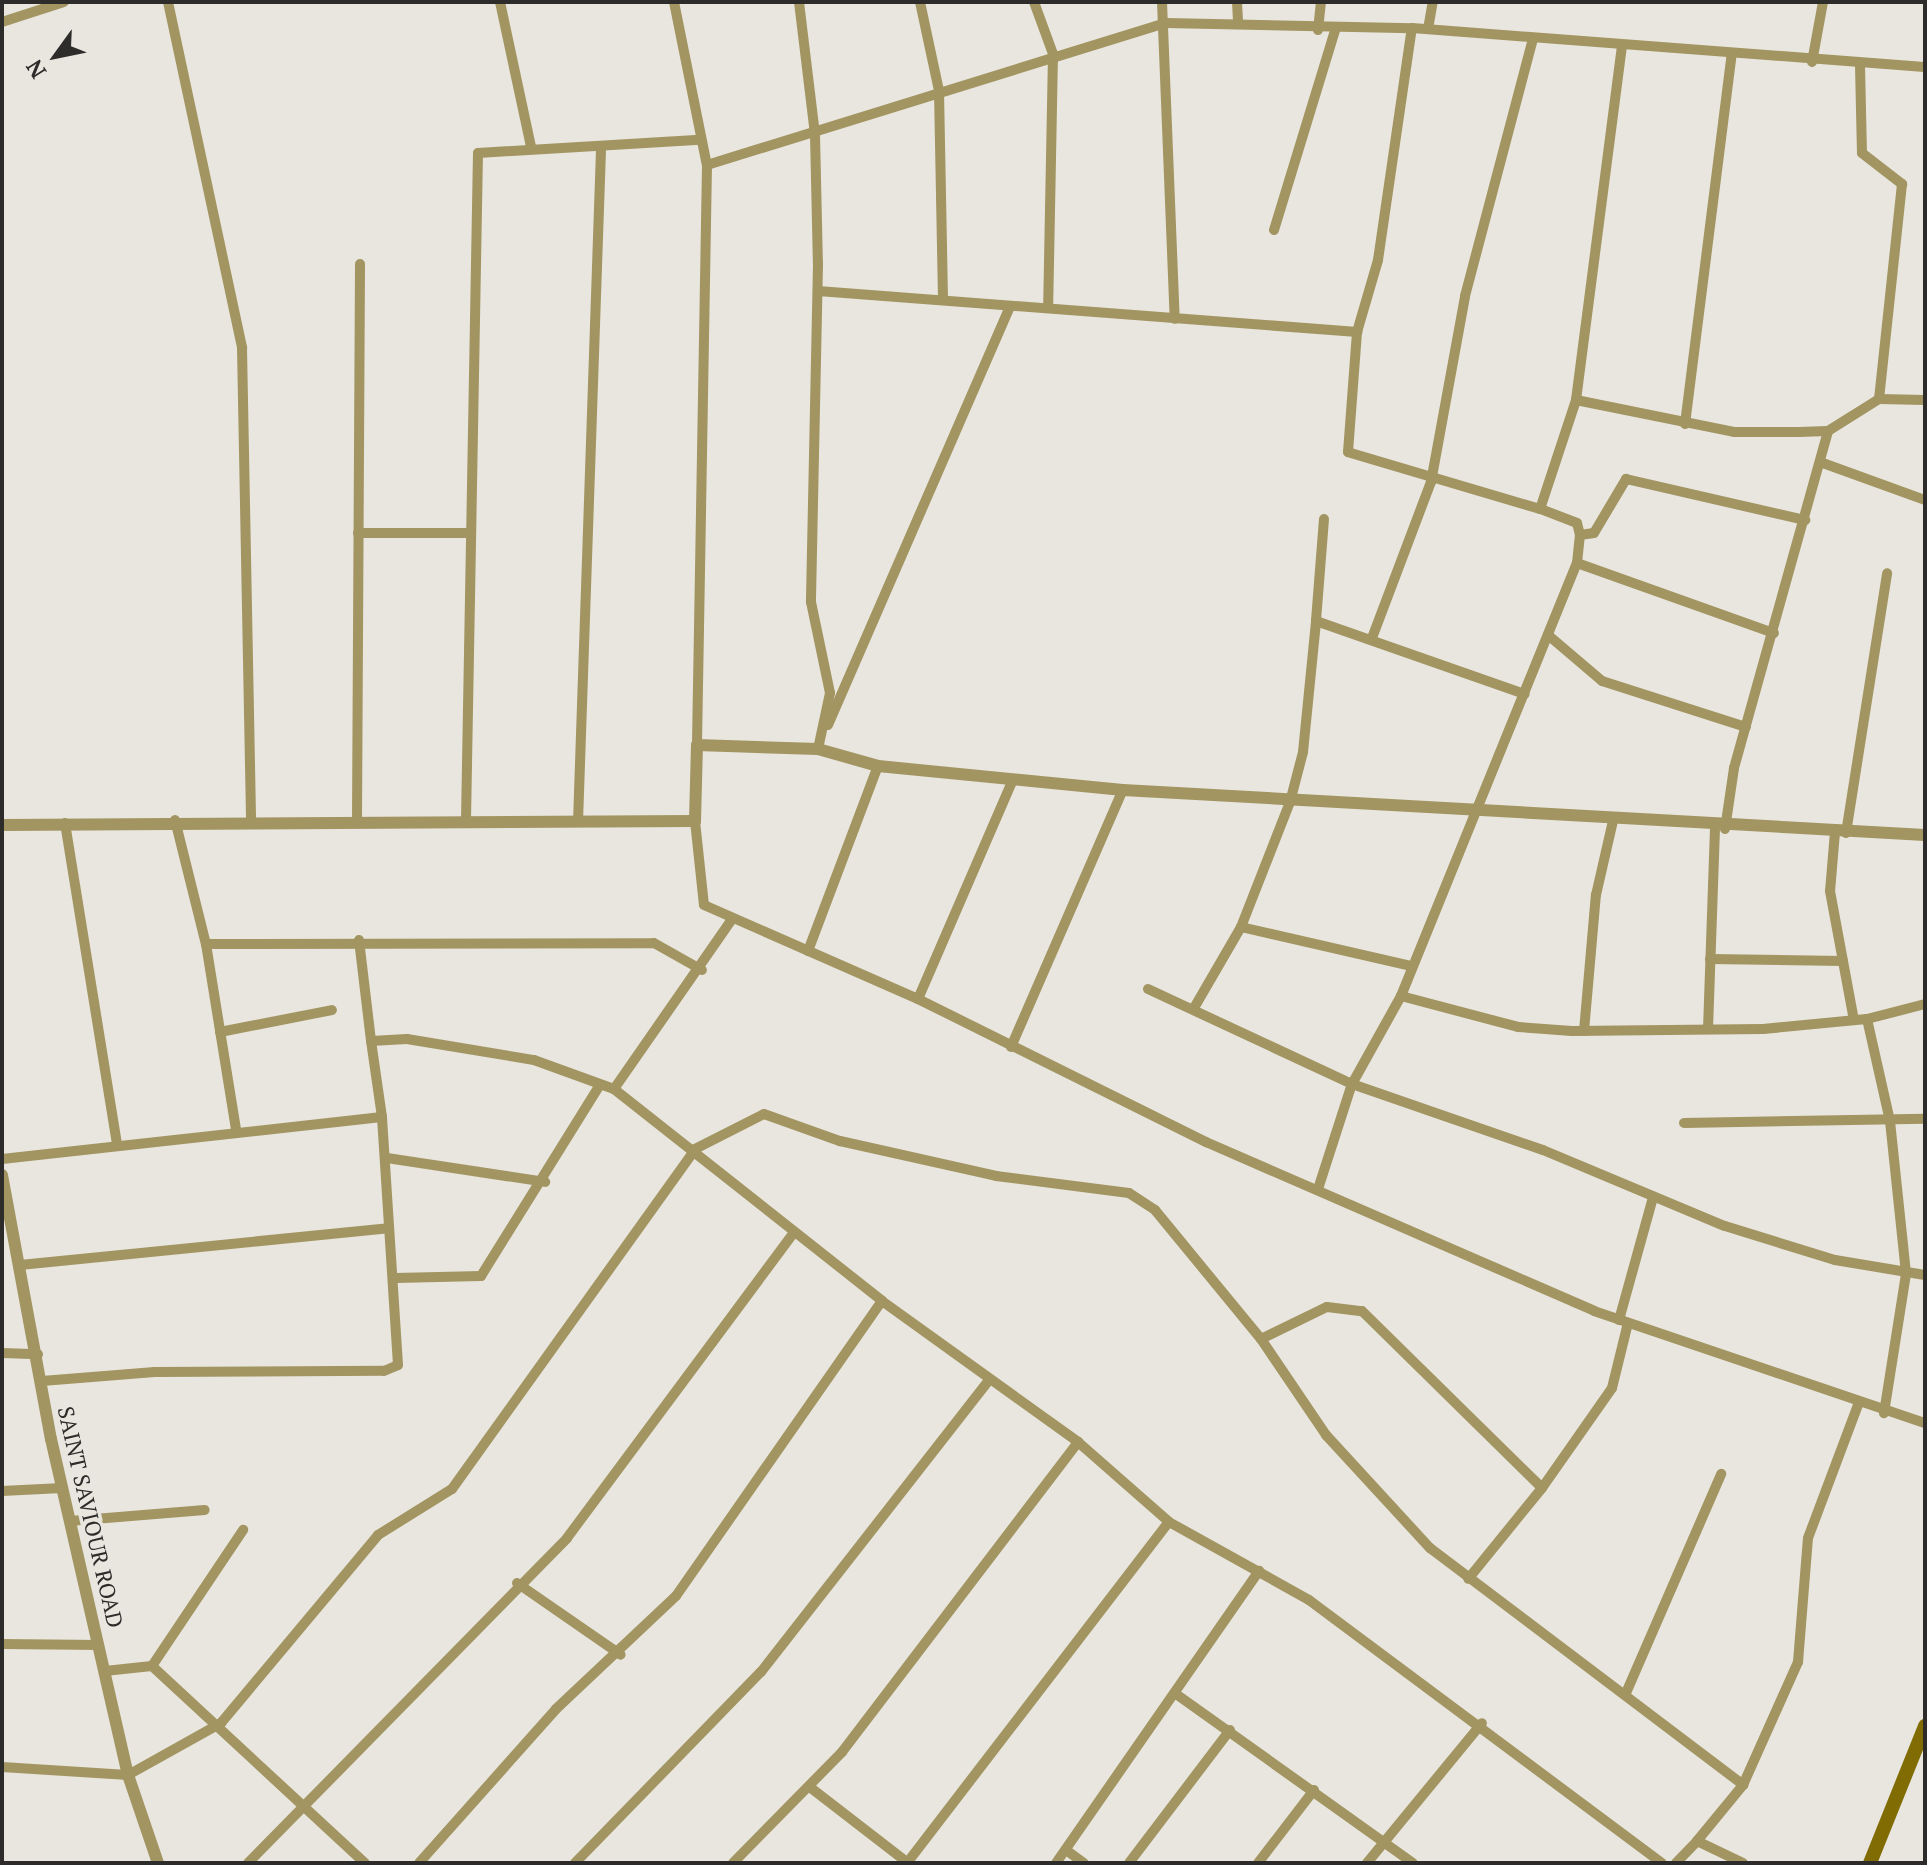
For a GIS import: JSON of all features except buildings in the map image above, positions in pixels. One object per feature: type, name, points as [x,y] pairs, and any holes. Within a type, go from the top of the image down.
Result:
[{"type":"main road","points":[[1870,1863],[1925,1726]]},
{"type":"street","points":[[2,22],[64,2]]},
{"type":"street","points":[[168,2],[242,348],[251,821]]},
{"type":"street","points":[[500,2],[531,147]]},
{"type":"street","points":[[674,2],[707,165],[695,821],[704,905],[918,999],[1011,1047],[1318,1189],[1623,1321],[1858,1405],[1925,1423]]},
{"type":"street","points":[[799,2],[815,135],[818,291],[811,602],[830,693],[818,749]]},
{"type":"street","points":[[920,2],[939,91],[943,300]]},
{"type":"street","points":[[1034,2],[1053,54],[1048,305]]},
{"type":"street","points":[[1162,2],[1166,23],[1175,319]]},
{"type":"street","points":[[1237,2],[1238,20]]},
{"type":"street","points":[[1318,30],[1321,2]]},
{"type":"street","points":[[1428,29],[1433,2]]},
{"type":"street","points":[[1812,62],[1823,2]]},
{"type":"street","points":[[707,165],[815,135],[1053,54],[1166,23],[1238,20],[1318,30],[1412,28],[1532,42],[1732,54],[1860,66],[1925,67]]},
{"type":"street","points":[[1318,1189],[1352,1084],[1401,996],[1525,694],[1577,563],[1580,535],[1577,523],[1540,509],[1431,482],[1348,452],[1357,332],[1378,260],[1412,28]]},
{"type":"street","points":[[1274,230],[1335,30]]},
{"type":"street","points":[[1372,638],[1431,482],[1465,296],[1532,42]]},
{"type":"street","points":[[1540,509],[1576,400],[1622,47]]},
{"type":"street","points":[[1685,424],[1732,54]]},
{"type":"street","points":[[1860,66],[1862,153],[1902,184],[1879,399]]},
{"type":"street","points":[[466,820],[478,153],[531,147],[601,151],[700,140]]},
{"type":"street","points":[[578,822],[601,151]]},
{"type":"street","points":[[357,820],[360,264]]},
{"type":"street","points":[[818,291],[1010,306],[1048,305],[1175,319],[1357,332]]},
{"type":"street","points":[[818,749],[1010,306]]},
{"type":"street","points":[[1576,400],[1685,424],[1828,431],[1879,399],[1925,400]]},
{"type":"street","points":[[1708,1029],[1720,828],[1828,431]]},
{"type":"street","points":[[1820,462],[1925,500]]},
{"type":"street","points":[[1580,535],[1594,533],[1626,479],[1805,520]]},
{"type":"street","points":[[1194,1008],[1241,927],[1290,802],[1303,752],[1324,519]]},
{"type":"street","points":[[358,533],[471,533]]},
{"type":"street","points":[[1577,563],[1774,633]]},
{"type":"street","points":[[1854,1020],[1830,891],[1887,573]]},
{"type":"street","points":[[1316,621],[1372,638],[1525,694]]},
{"type":"street","points":[[1548,635],[1602,681],[1746,727]]},
{"type":"street","points":[[697,745],[818,749],[878,766],[1123,790],[1720,828],[1925,835]]},
{"type":"street","points":[[808,951],[878,766]]},
{"type":"street","points":[[918,999],[1013,779]]},
{"type":"street","points":[[1011,1047],[1123,790]]},
{"type":"street","points":[[175,820],[206,944],[236,1130]]},
{"type":"street","points":[[2,825],[175,820],[695,821]]},
{"type":"street","points":[[1584,1031],[1596,895],[1613,821]]},
{"type":"street","points":[[65,823],[117,1145]]},
{"type":"street","points":[[614,1089],[702,970],[733,918]]},
{"type":"street","points":[[1241,927],[1411,966]]},
{"type":"street","points":[[206,944],[359,940],[654,943],[702,970]]},
{"type":"street","points":[[42,1381],[155,1372],[384,1371],[402,1359],[396,1278],[388,1228],[387,1158],[359,940]]},
{"type":"street","points":[[1710,959],[1843,961]]},
{"type":"street","points":[[1148,989],[1352,1084],[1766,1239],[1906,1274],[1925,1275]]},
{"type":"street","points":[[1401,996],[1518,1027],[1584,1031],[1708,1029],[1867,1019],[1925,1004]]},
{"type":"street","points":[[220,1032],[332,1010]]},
{"type":"street","points":[[1867,1019],[1890,1121],[1906,1274],[1884,1413]]},
{"type":"street","points":[[371,1041],[407,1039],[534,1060],[614,1089],[695,1149],[793,1234],[1078,1442],[1169,1522],[1259,1571],[1482,1723],[1662,1863]]},
{"type":"street","points":[[396,1278],[481,1276],[545,1182],[600,1085]]},
{"type":"street","points":[[2,1767],[128,1775],[221,1723],[378,1535],[452,1489],[695,1149],[764,1114],[840,1141],[996,1176],[1129,1193],[1155,1210],[1261,1339],[1326,1435],[1468,1579],[1626,1693],[1743,1785]]},
{"type":"street","points":[[2,1159],[236,1130],[382,1117]]},
{"type":"street","points":[[1684,1123],[1925,1119]]},
{"type":"street","points":[[387,1158],[545,1182]]},
{"type":"street","name":"SAINT SAVIOUR ROAD","points":[[2,1175],[4,1199],[38,1354],[62,1488],[128,1775],[158,1863]]},
{"type":"street","points":[[1468,1579],[1542,1488],[1612,1388],[1623,1321],[1653,1197]]},
{"type":"street","points":[[20,1265],[388,1228]]},
{"type":"street","points":[[248,1863],[307,1809],[517,1583],[567,1538],[612,1482],[793,1234]]},
{"type":"street","points":[[419,1863],[556,1709],[621,1655],[676,1596],[882,1301]]},
{"type":"street","points":[[1261,1339],[1327,1307],[1362,1311],[1542,1488]]},
{"type":"street","points":[[2,1353],[38,1354]]},
{"type":"street","points":[[575,1863],[761,1672],[989,1380]]},
{"type":"street","points":[[1676,1863],[1743,1785],[1798,1662],[1808,1538],[1858,1405]]},
{"type":"street","points":[[733,1863],[811,1788],[1078,1442]]},
{"type":"street","points":[[1626,1693],[1721,1474]]},
{"type":"street","points":[[2,1491],[62,1488]]},
{"type":"street","points":[[70,1521],[205,1510]]},
{"type":"street","points":[[811,1788],[908,1863],[1169,1522]]},
{"type":"street","points":[[152,1666],[243,1530]]},
{"type":"street","points":[[1056,1863],[1259,1571]]},
{"type":"street","points":[[517,1583],[621,1655]]},
{"type":"street","points":[[2,1644],[99,1645]]},
{"type":"street","points":[[105,1671],[152,1666],[221,1723],[365,1863]]},
{"type":"street","points":[[1176,1694],[1385,1840],[1413,1863]]},
{"type":"street","points":[[1367,1863],[1482,1723]]},
{"type":"street","points":[[1129,1863],[1230,1730]]},
{"type":"street","points":[[1258,1863],[1314,1790]]},
{"type":"street","points":[[1697,1841],[1743,1863]]},
{"type":"street","points":[[1066,1850],[1084,1863]]}]
